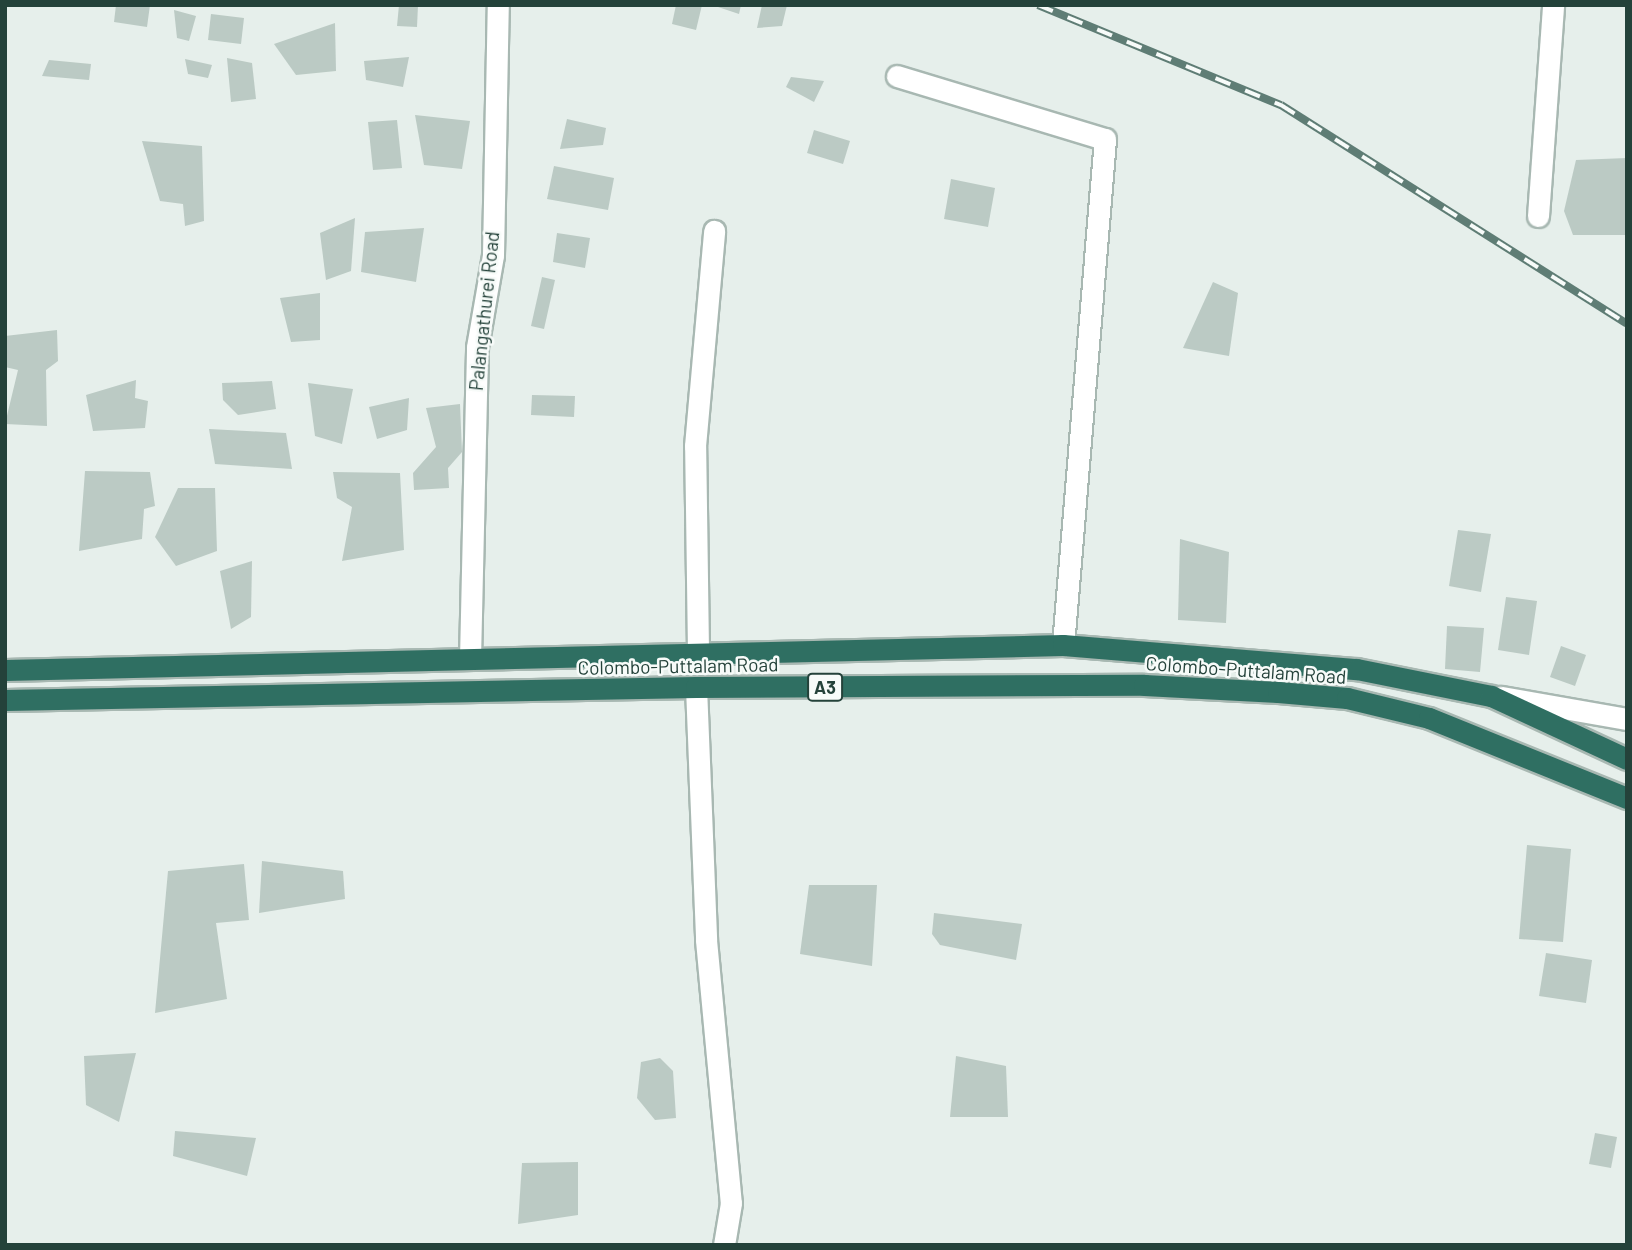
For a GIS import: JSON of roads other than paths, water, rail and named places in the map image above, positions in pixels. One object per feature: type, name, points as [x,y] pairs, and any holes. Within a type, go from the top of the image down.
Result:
[{"type":"highway","name":"Colombo-Puttalam Road","points":[[5,670],[698,651],[1063,645],[1357,669],[1491,696],[1627,759]]},
{"type":"highway","name":"Colombo-Puttalam Road","points":[[5,700],[696,687],[1144,685],[1347,698],[1499,743],[1627,798]]},
{"type":"street","name":"Palangathurei Road","points":[[470,659],[477,347],[493,255],[498,5]]},
{"type":"street","points":[[1538,216],[1553,5]]},
{"type":"street","points":[[897,76],[1105,139],[1063,645]]},
{"type":"street","points":[[698,651],[695,446],[714,231]]},
{"type":"street","points":[[696,687],[706,940],[731,1203],[724,1245]]},
{"type":"street","points":[[1491,696],[1627,719]]},
{"type":"railway","points":[[1038,5],[1281,105],[1627,324]]}]
